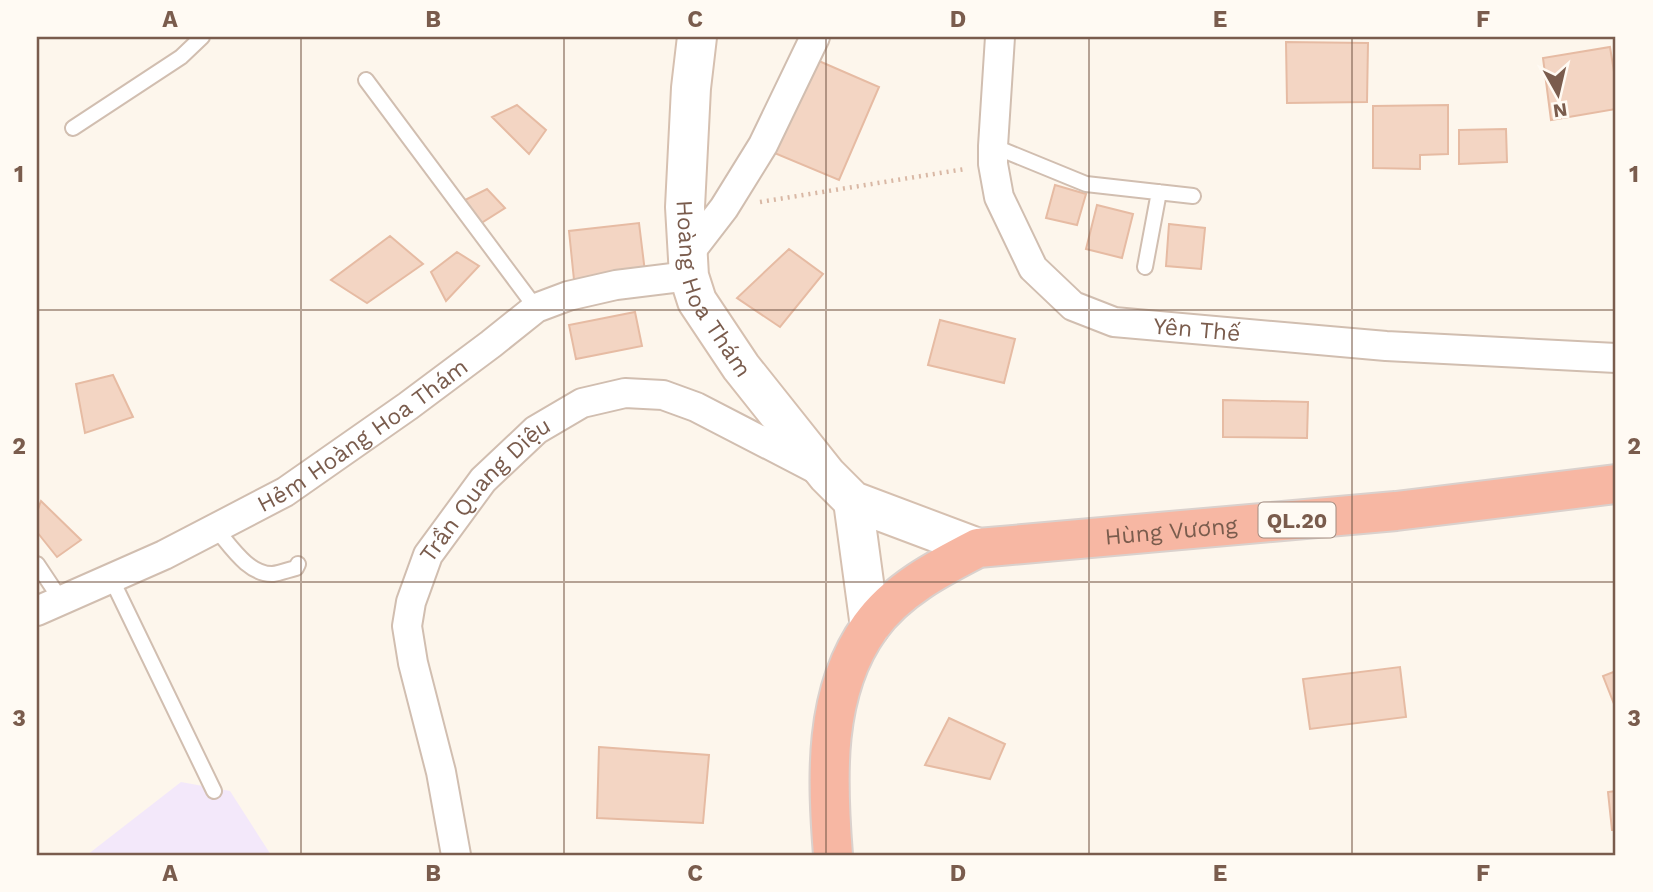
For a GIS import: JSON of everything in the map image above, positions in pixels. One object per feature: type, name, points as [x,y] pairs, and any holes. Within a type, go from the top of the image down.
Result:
[{"type":"highway","name":"Hùng Vương","points":[[978,548],[1396,511],[1616,484]]},
{"type":"highway","points":[[833,855],[830,782],[832,723],[847,668],[870,627],[885,610],[907,590],[941,567],[978,548]]},
{"type":"street","name":"Hoàng Hoa Thám","points":[[697,37],[691,88],[685,207],[688,266],[697,301],[741,367],[840,488]]},
{"type":"street","points":[[688,266],[763,145],[815,37]]},
{"type":"street","name":"Yên Thế","points":[[1000,37],[993,155],[999,197],[1033,268],[1073,306],[1114,322],[1398,347],[1616,358]]},
{"type":"street","name":"Hẻm Hoàng Hoa Thám","points":[[49,606],[164,555],[285,492],[347,450],[536,308],[568,296],[688,266]]},
{"type":"street","name":"Trần Quang Diệu","points":[[456,855],[441,772],[413,663],[407,626],[411,602],[428,555],[483,480],[536,430],[582,403],[625,393],[663,395],[696,407],[840,488]]},
{"type":"street","points":[[840,488],[978,548]]},
{"type":"street","points":[[840,488],[870,627]]},
{"type":"lane","points":[[74,128],[181,58],[202,37]]},
{"type":"lane","points":[[366,80],[536,308]]},
{"type":"lane","points":[[993,155],[1086,184],[1193,196]]},
{"type":"lane","points":[[1145,267],[1159,192]]},
{"type":"lane","points":[[215,528],[243,560],[260,572],[273,574],[296,568],[298,564]]},
{"type":"lane","points":[[37,564],[49,606]]},
{"type":"lane","points":[[111,578],[214,791]]},
{"type":"path","points":[[724,208],[993,155]]},
{"type":"shaded area","points":[[181,782],[230,791],[271,855],[87,855]]},
{"type":"building","points":[[1286,42],[1368,43],[1367,102],[1287,103]]},
{"type":"building","points":[[1610,47],[1616,84],[1616,109],[1551,120],[1543,58]]},
{"type":"building","points":[[812,58],[879,87],[839,180],[772,152]]},
{"type":"building","points":[[517,105],[546,130],[529,154],[492,117]]},
{"type":"building","points":[[1448,105],[1448,154],[1420,155],[1420,169],[1373,168],[1373,106]]},
{"type":"building","points":[[1506,129],[1507,162],[1459,164],[1459,130]]},
{"type":"building","points":[[1055,185],[1086,194],[1077,225],[1046,218]]},
{"type":"building","points":[[487,189],[505,208],[475,227],[463,201]]},
{"type":"building","points":[[1097,205],[1133,214],[1122,258],[1086,249]]},
{"type":"building","points":[[639,223],[645,272],[574,280],[569,231]]},
{"type":"building","points":[[1169,224],[1205,228],[1201,269],[1166,266]]},
{"type":"building","points":[[390,236],[423,264],[367,303],[331,280]]},
{"type":"building","points":[[789,249],[823,274],[780,327],[737,298]]},
{"type":"building","points":[[457,252],[479,266],[446,301],[431,272]]},
{"type":"building","points":[[635,312],[642,346],[576,359],[569,325]]},
{"type":"building","points":[[940,320],[1015,339],[1004,383],[928,365]]},
{"type":"building","points":[[113,375],[133,417],[85,433],[76,384]]},
{"type":"building","points":[[1223,400],[1308,402],[1307,438],[1223,437]]},
{"type":"building","points":[[41,501],[81,540],[57,557],[37,532],[37,512]]},
{"type":"building","points":[[1400,667],[1406,717],[1310,729],[1303,679]]},
{"type":"building","points":[[1616,671],[1616,709],[1603,676]]},
{"type":"building","points":[[949,718],[1005,744],[990,779],[925,765]]},
{"type":"building","points":[[599,747],[709,755],[703,823],[597,818]]},
{"type":"building","points":[[1616,791],[1616,830],[1612,830],[1608,792]]}]
